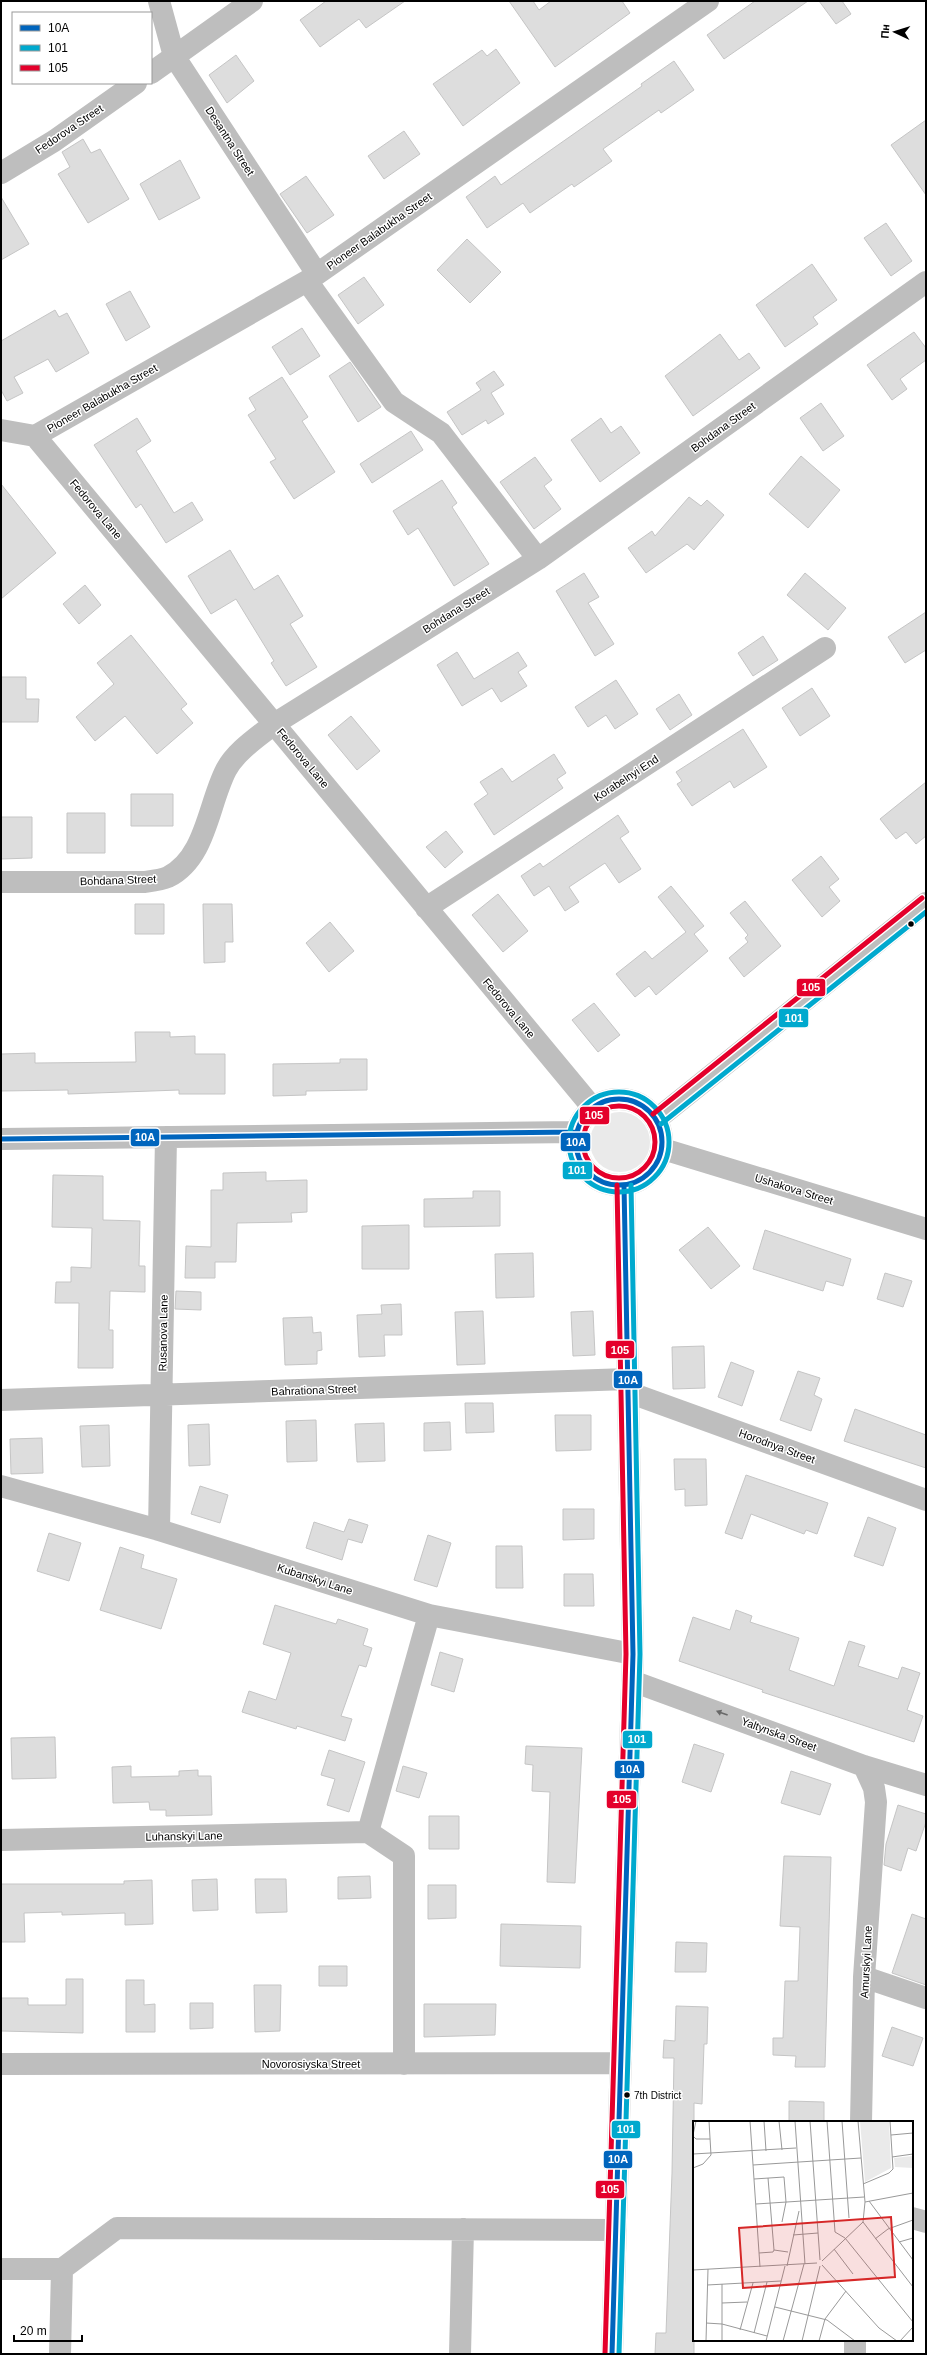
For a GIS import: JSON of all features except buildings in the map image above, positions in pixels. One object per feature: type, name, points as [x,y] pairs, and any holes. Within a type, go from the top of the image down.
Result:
[{"type":"street","name":"Desantna Street","points":[[159,1],[174,56],[312,277],[394,402],[441,433],[538,559]]},
{"type":"street","points":[[152,71],[252,1]]},
{"type":"street","name":"Pioneer Balabukha Street","points":[[35,436],[312,277],[708,1]]},
{"type":"street","name":"Fedorova Street","points":[[1,173],[54,141],[135,84]]},
{"type":"street","name":"Bohdana Street","points":[[1,882],[144,882],[166,878],[184,867],[195,851],[226,770],[235,757],[274,724],[538,559],[926,282]]},
{"type":"street","points":[[1,430],[35,436]]},
{"type":"street","name":"Fedorova Lane","points":[[35,436],[592,1107]]},
{"type":"street","name":"Korabelnyi End","points":[[426,908],[825,648]]},
{"type":"street","points":[[657,1119],[926,903]]},
{"type":"street","points":[[627,1098],[644,1105],[657,1119],[663,1133],[663,1149],[656,1166],[642,1179],[624,1185],[608,1184],[593,1176],[585,1168],[576,1149],[577,1132],[582,1118],[592,1107],[609,1099],[627,1098]]},
{"type":"street","points":[[1,1139],[577,1132]]},
{"type":"street","name":"Rusanova Lane","points":[[159,1530],[166,1137]]},
{"type":"street","name":"Ushakova Street","points":[[663,1149],[926,1230]]},
{"type":"street","points":[[612,2354],[633,1654],[624,1185]]},
{"type":"street","name":"Bahrationa Street","points":[[1,1400],[162,1395],[628,1386]]},
{"type":"street","name":"Horodnya Street","points":[[628,1386],[926,1500]]},
{"type":"street","name":"Kubanskyi Lane","points":[[1,1486],[159,1530],[429,1615],[633,1654]]},
{"type":"street","points":[[404,2064],[404,1856],[368,1832],[429,1615]]},
{"type":"street","name":"Yaltynska Street","points":[[632,1681],[864,1766],[926,1786]]},
{"type":"street","name":"Amurskyi Lane","points":[[861,2121],[864,1977],[876,1802],[874,1788],[864,1766]]},
{"type":"street","points":[[876,1802],[882,1790],[902,1778]]},
{"type":"street","name":"Luhanskyi Lane","points":[[1,1840],[368,1832]]},
{"type":"street","points":[[864,1977],[926,1998]]},
{"type":"street","name":"Novorosiyska Street","points":[[1,2064],[621,2064]]},
{"type":"street","points":[[913,2218],[926,2222]]},
{"type":"street","points":[[1,2269],[62,2269],[117,2228],[616,2230]]},
{"type":"street","points":[[460,2354],[463,2229]]},
{"type":"street","points":[[60,2354],[62,2269]]},
{"type":"street","points":[[855,2341],[855,2354]]},
{"type":"shaded area","points":[[614,1112],[626,1112],[637,1117],[645,1125],[650,1136],[648,1154],[637,1167],[626,1172],[614,1172],[603,1167],[595,1159],[590,1148],[590,1136],[595,1125],[603,1117]]},
{"type":"transit line","name":"105","points":[[653,1114],[922,898]]},
{"type":"transit line","name":"101","points":[[661,1124],[926,912]]},
{"type":"transit line","name":"101","points":[[619,1092],[638,1095],[655,1106],[666,1123],[669,1142],[666,1161],[655,1178],[638,1189],[619,1192],[600,1189],[583,1178],[572,1161],[569,1142],[572,1123],[583,1106],[600,1095],[619,1092]]},
{"type":"transit line","name":"10А","points":[[611,1099],[627,1099],[636,1102],[650,1111],[659,1125],[662,1134],[662,1142],[662,1150],[659,1159],[650,1173],[636,1182],[627,1185],[611,1185],[595,1178],[588,1173],[583,1166],[576,1150],[576,1134],[583,1118],[588,1111],[595,1106],[611,1099]]},
{"type":"transit line","name":"105","points":[[612,1106],[626,1106],[633,1108],[645,1116],[653,1128],[655,1142],[653,1156],[645,1168],[633,1176],[626,1178],[612,1178],[605,1176],[593,1168],[585,1156],[583,1149],[583,1135],[585,1128],[593,1116],[605,1108],[612,1106]]},
{"type":"transit line","name":"10А","points":[[1,1139],[577,1132]]},
{"type":"transit line","name":"105","points":[[605,2354],[626,1654],[617,1185]]},
{"type":"transit line","name":"10А","points":[[612,2354],[633,1654],[624,1185]]},
{"type":"transit line","name":"101","points":[[619,2354],[640,1654],[631,1185]]},
{"type":"place","name":"7th District","points":[[627,2095]]}]
